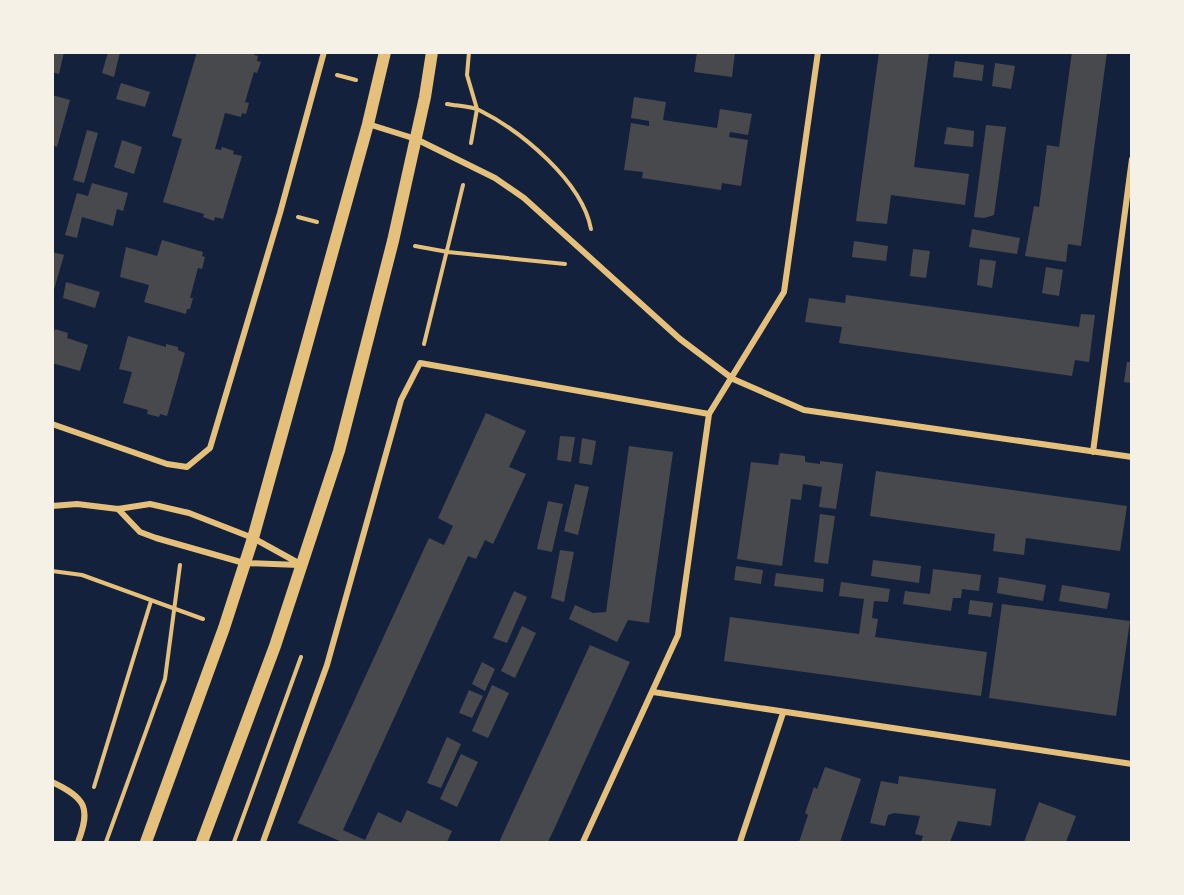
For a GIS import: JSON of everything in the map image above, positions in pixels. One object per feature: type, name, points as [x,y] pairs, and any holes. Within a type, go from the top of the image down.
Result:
[{"type":"main road","points":[[146,843],[220,638],[253,538],[379,85],[386,52]]},
{"type":"main road","points":[[202,843],[275,646],[339,451],[393,241],[425,97],[432,52]]},
{"type":"street","points":[[52,424],[167,464],[187,467],[210,448],[280,213],[324,52]]},
{"type":"street","points":[[583,843],[678,635],[709,414],[784,292],[818,52]]},
{"type":"street","points":[[368,124],[416,139],[495,178],[524,198],[680,339],[732,379],[804,410],[1131,457]]},
{"type":"street","points":[[1093,452],[1131,159]]},
{"type":"street","points":[[263,843],[327,664],[401,400],[420,363],[709,414]]},
{"type":"street","points":[[52,506],[76,504],[118,509],[150,504],[189,513],[253,538],[302,566]]},
{"type":"street","points":[[118,509],[140,532],[244,563],[302,566]]},
{"type":"street","points":[[653,692],[1131,764]]},
{"type":"street","points":[[740,843],[783,713]]},
{"type":"street","points":[[52,782],[71,791],[84,806],[86,821],[78,843]]},
{"type":"path","points":[[319,70],[379,85]]},
{"type":"path","points":[[393,241],[448,252],[598,266],[590,223],[574,191],[545,158],[514,132],[477,109],[447,104],[425,97]]},
{"type":"path","points":[[280,213],[339,228]]},
{"type":"path","points":[[420,363],[448,252]]},
{"type":"path","points":[[52,571],[82,576],[173,608],[165,679],[106,843]]},
{"type":"path","points":[[84,806],[96,784],[151,601]]},
{"type":"path","points":[[234,843],[301,657]]},
{"type":"building","points":[[52,52],[64,52],[59,74],[52,72]]},
{"type":"building","points":[[108,52],[120,52],[114,77],[102,73]]},
{"type":"building","points":[[197,52],[248,52],[258,56],[257,61],[261,62],[257,73],[254,72],[245,102],[249,103],[246,114],[242,113],[241,117],[225,113],[215,149],[221,150],[222,147],[234,151],[233,154],[242,156],[223,219],[215,217],[214,221],[203,217],[204,214],[163,202],[182,139],[172,136]]},
{"type":"building","points":[[697,52],[735,52],[732,77],[694,72]]},
{"type":"building","points":[[879,52],[929,52],[914,167],[969,174],[965,205],[891,195],[887,224],[856,221]]},
{"type":"building","points":[[1072,52],[1107,52],[1081,246],[1068,244],[1066,262],[1025,256],[1034,206],[1039,207],[1047,145],[1059,147]]},
{"type":"building","points":[[955,61],[984,65],[982,81],[953,77]]},
{"type":"building","points":[[995,63],[1015,66],[1011,89],[992,86]]},
{"type":"building","points":[[121,83],[150,92],[145,107],[116,99]]},
{"type":"building","points":[[52,95],[70,100],[57,147],[52,145]]},
{"type":"building","points":[[634,97],[666,102],[663,120],[717,128],[720,109],[752,114],[748,135],[730,132],[729,137],[748,140],[741,186],[722,183],[721,190],[642,178],[643,172],[624,170],[631,123],[649,126],[649,121],[631,118]]},
{"type":"building","points":[[986,125],[1006,127],[994,215],[984,218],[974,217]]},
{"type":"building","points":[[947,127],[974,131],[973,147],[944,144]]},
{"type":"building","points":[[87,130],[98,133],[84,183],[73,180]]},
{"type":"building","points":[[122,140],[142,147],[134,174],[114,167]]},
{"type":"building","points":[[92,183],[128,193],[123,211],[117,209],[113,226],[82,217],[77,238],[65,235],[77,193],[88,196]]},
{"type":"building","points":[[972,229],[1020,238],[1017,254],[969,247]]},
{"type":"building","points":[[162,240],[203,252],[202,256],[205,257],[202,269],[198,268],[190,298],[193,298],[186,314],[144,302],[149,285],[120,277],[126,247],[157,256]]},
{"type":"building","points":[[854,241],[888,246],[886,261],[852,257]]},
{"type":"building","points":[[913,249],[930,251],[926,278],[910,276]]},
{"type":"building","points":[[52,252],[64,255],[53,293],[52,293]]},
{"type":"building","points":[[980,259],[996,261],[992,288],[977,285]]},
{"type":"building","points":[[1046,267],[1063,270],[1059,296],[1042,293]]},
{"type":"building","points":[[66,282],[100,292],[95,308],[63,298]]},
{"type":"building","points":[[846,295],[1079,327],[1081,314],[1095,315],[1089,362],[1075,360],[1072,376],[839,343],[842,327],[805,322],[809,298],[845,303]]},
{"type":"building","points":[[55,329],[68,333],[67,338],[88,345],[80,371],[52,363],[52,337]]},
{"type":"building","points":[[128,336],[166,347],[166,344],[178,347],[178,350],[185,353],[167,416],[147,414],[148,410],[123,403],[132,372],[119,369]]},
{"type":"building","points":[[1127,362],[1131,362],[1131,383],[1124,382]]},
{"type":"building","points":[[486,413],[526,431],[509,467],[526,474],[493,544],[485,540],[476,559],[468,556],[343,830],[365,840],[378,812],[401,823],[407,810],[452,831],[447,842],[342,842],[298,823],[429,538],[444,545],[453,526],[438,518]]},
{"type":"building","points":[[560,436],[575,437],[571,462],[557,460]]},
{"type":"building","points":[[582,438],[596,441],[592,465],[579,463]]},
{"type":"building","points":[[629,446],[673,452],[649,623],[628,620],[617,642],[569,619],[575,605],[593,613],[606,612]]},
{"type":"building","points":[[780,453],[805,456],[805,462],[843,464],[836,509],[819,507],[822,487],[803,484],[801,500],[791,499],[782,566],[737,559],[751,462],[778,465]]},
{"type":"building","points":[[876,471],[1127,506],[1120,551],[1026,538],[1024,555],[993,551],[995,534],[870,516]]},
{"type":"building","points":[[575,484],[589,487],[578,535],[564,531]]},
{"type":"building","points":[[548,501],[563,504],[552,552],[537,549]]},
{"type":"building","points":[[820,514],[835,516],[828,564],[814,562]]},
{"type":"building","points":[[560,550],[574,552],[564,602],[551,598]]},
{"type":"building","points":[[873,560],[921,566],[919,583],[871,576]]},
{"type":"building","points":[[736,566],[763,570],[761,584],[734,580]]},
{"type":"building","points":[[933,569],[981,575],[979,591],[962,589],[961,598],[953,598],[951,611],[903,604],[905,591],[930,594]]},
{"type":"building","points":[[776,573],[824,579],[823,592],[774,586]]},
{"type":"building","points":[[999,577],[1046,585],[1043,601],[997,593]]},
{"type":"building","points":[[841,582],[890,589],[888,602],[874,601],[872,618],[878,619],[875,637],[987,652],[981,696],[724,661],[730,617],[859,634],[864,599],[839,596]]},
{"type":"building","points":[[1062,585],[1110,593],[1107,609],[1059,601]]},
{"type":"building","points":[[514,591],[527,597],[507,643],[493,638]]},
{"type":"building","points":[[970,600],[993,603],[991,617],[968,614]]},
{"type":"building","points":[[1002,604],[1130,621],[1116,716],[989,698]]},
{"type":"building","points":[[522,626],[536,633],[515,678],[501,671]]},
{"type":"building","points":[[590,645],[630,662],[556,825],[548,842],[499,842]]},
{"type":"building","points":[[482,662],[495,669],[485,691],[472,684]]},
{"type":"building","points":[[492,685],[509,693],[488,738],[472,731]]},
{"type":"building","points":[[469,690],[483,696],[472,718],[459,713]]},
{"type":"building","points":[[447,737],[461,744],[441,788],[427,783]]},
{"type":"building","points":[[461,754],[478,762],[457,807],[440,799]]},
{"type":"building","points":[[825,767],[861,779],[840,842],[799,842],[808,815],[805,813],[814,787],[817,789]]},
{"type":"building","points":[[899,776],[996,789],[991,826],[958,821],[950,842],[921,842],[923,836],[915,834],[920,816],[894,813],[888,815],[885,826],[870,823],[881,781],[898,784]]},
{"type":"building","points":[[1039,802],[1076,816],[1066,842],[1024,842]]}]
